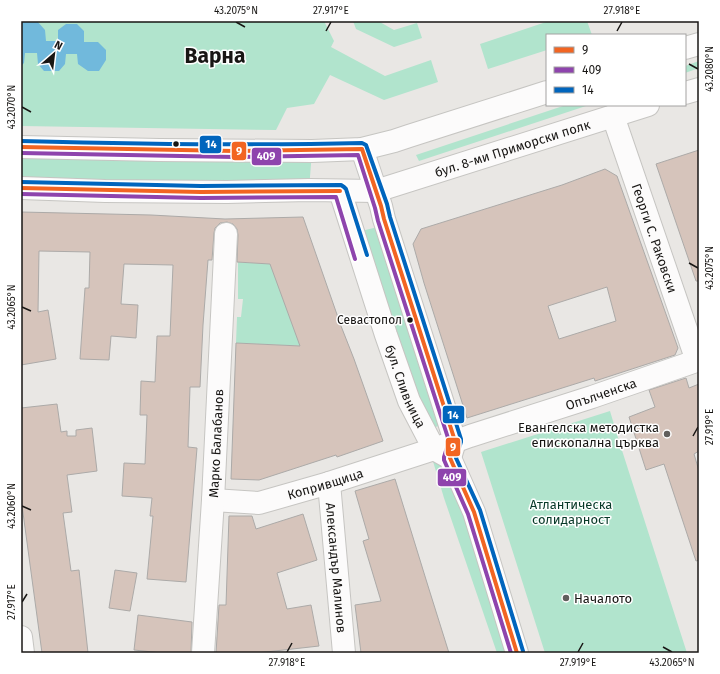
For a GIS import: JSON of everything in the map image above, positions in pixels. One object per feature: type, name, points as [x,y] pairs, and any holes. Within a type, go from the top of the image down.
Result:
[{"type":"main road","points":[[686,48],[699,44]]},
{"type":"main road","points":[[686,93],[699,89]]},
{"type":"main road","points":[[21,148],[304,151],[362,149],[394,141],[546,92]]},
{"type":"main road","name":"бул. 8-ми Приморски полк","points":[[21,188],[105,191],[376,191],[645,106]]},
{"type":"main road","name":"Георги С. Раковски","points":[[613,116],[698,360]]},
{"type":"main road","name":"бул. Сливница","points":[[362,149],[384,219],[446,449],[474,512],[517,653]]},
{"type":"main road","name":"бул. Сливница","points":[[340,191],[386,335],[409,401],[446,449]]},
{"type":"main road","name":"Марко Балабанов","points":[[203,653],[214,500],[226,234]]},
{"type":"main road","name":"Опълченска","points":[[446,449],[698,360]]},
{"type":"main road","name":"Копривщица","points":[[214,500],[259,503],[446,449]]},
{"type":"main road","name":"Александър Малинов","points":[[329,483],[344,653]]},
{"type":"main road","points":[[21,637],[23,653]]},
{"type":"green space","points":[[21,21],[324,21],[334,41],[331,47],[385,76],[431,60],[438,82],[384,100],[330,75],[314,104],[287,108],[276,130],[21,126]]},
{"type":"green space","points":[[353,21],[378,21],[394,30],[417,23],[422,38],[394,47],[356,29]]},
{"type":"green space","points":[[549,21],[587,21],[592,34],[546,34],[546,50],[488,69],[480,44]]},
{"type":"green space","points":[[699,61],[699,68],[686,73],[686,66]]},
{"type":"green space","points":[[563,106],[586,106],[419,161],[416,155]]},
{"type":"green space","points":[[21,146],[312,151],[309,190],[21,185]]},
{"type":"green space","points":[[386,225],[449,423],[425,430],[353,233]]},
{"type":"green space","points":[[238,262],[276,264],[300,346],[236,343],[237,317],[241,317],[243,299],[238,299]]},
{"type":"green space","name":"Атлантическа солидарност","points":[[610,411],[687,653],[545,653],[481,452]]},
{"type":"green space","points":[[443,453],[517,653],[497,653],[444,498],[432,458]]},
{"type":"water","points":[[23,21],[37,21],[45,30],[46,41],[58,41],[58,30],[66,24],[77,24],[84,31],[84,42],[98,42],[106,50],[106,60],[99,71],[88,71],[78,64],[77,54],[66,54],[65,64],[59,71],[44,71],[38,64],[37,53],[25,53],[24,63],[21,66],[21,24]]},
{"type":"building","points":[[699,150],[699,281],[696,281],[656,164]]},
{"type":"building","points":[[605,169],[617,176],[678,348],[675,355],[595,381],[594,378],[467,418],[413,244],[421,229],[562,185]],"holes":[[[607,287],[616,321],[559,339],[548,306]]]},
{"type":"building","points":[[21,212],[151,215],[225,219],[303,217],[383,441],[337,457],[336,455],[259,480],[231,479],[236,343],[300,346],[270,264],[237,262],[237,229],[233,224],[227,222],[220,223],[215,228],[212,260],[208,260],[200,387],[190,387],[188,447],[197,448],[186,582],[147,579],[153,516],[150,516],[152,498],[122,496],[124,463],[145,464],[147,415],[140,415],[141,381],[155,382],[157,336],[170,336],[173,265],[124,264],[121,304],[138,305],[136,338],[111,336],[109,360],[80,359],[85,288],[89,288],[90,252],[39,251],[38,312],[48,310],[56,359],[21,365]]},
{"type":"building","name":"Евангелска методистка епископална църква","points":[[686,378],[689,388],[699,384],[699,451],[694,454],[699,471],[699,560],[696,561],[664,464],[646,470],[629,417],[655,407],[649,390]]},
{"type":"building","points":[[57,404],[61,432],[67,431],[67,436],[76,436],[76,430],[92,428],[97,471],[67,475],[72,512],[63,513],[71,571],[79,570],[88,653],[42,653],[21,498],[21,408]]},
{"type":"building","points":[[395,479],[449,653],[361,653],[355,605],[381,601],[363,541],[369,539],[355,491]]},
{"type":"building","points":[[303,514],[317,560],[277,573],[287,609],[311,605],[319,646],[257,653],[216,653],[219,605],[226,605],[229,516],[252,516],[256,529]]},
{"type":"building","points":[[115,570],[137,573],[130,611],[109,608]]},
{"type":"building","points":[[138,615],[192,622],[191,653],[162,653],[134,650]]},
{"type":"transit line","name":"14","points":[[21,141],[192,144],[362,143],[366,145],[387,204],[461,439],[456,458],[480,510],[523,651]]},
{"type":"transit line","name":"9","points":[[21,147],[235,151],[362,149],[455,441],[450,458],[474,512],[517,653]]},
{"type":"transit line","name":"409","points":[[21,153],[234,157],[358,155],[449,441],[444,460],[468,514],[511,653]]},
{"type":"transit line","name":"14","points":[[21,182],[201,186],[341,185],[346,189],[367,255]]},
{"type":"transit line","name":"9","points":[[21,188],[201,192],[340,191]]},
{"type":"transit line","name":"409","points":[[21,194],[201,198],[336,197],[355,259]]},
{"type":"place","name":"Севастопол","points":[[410,320]]},
{"type":"place","name":"Евангелска методистка епископална църква","points":[[667,434]]},
{"type":"place","name":"Началото","points":[[566,598]]},
{"type":"district","name":"Варна","points":[[215,56]]}]
